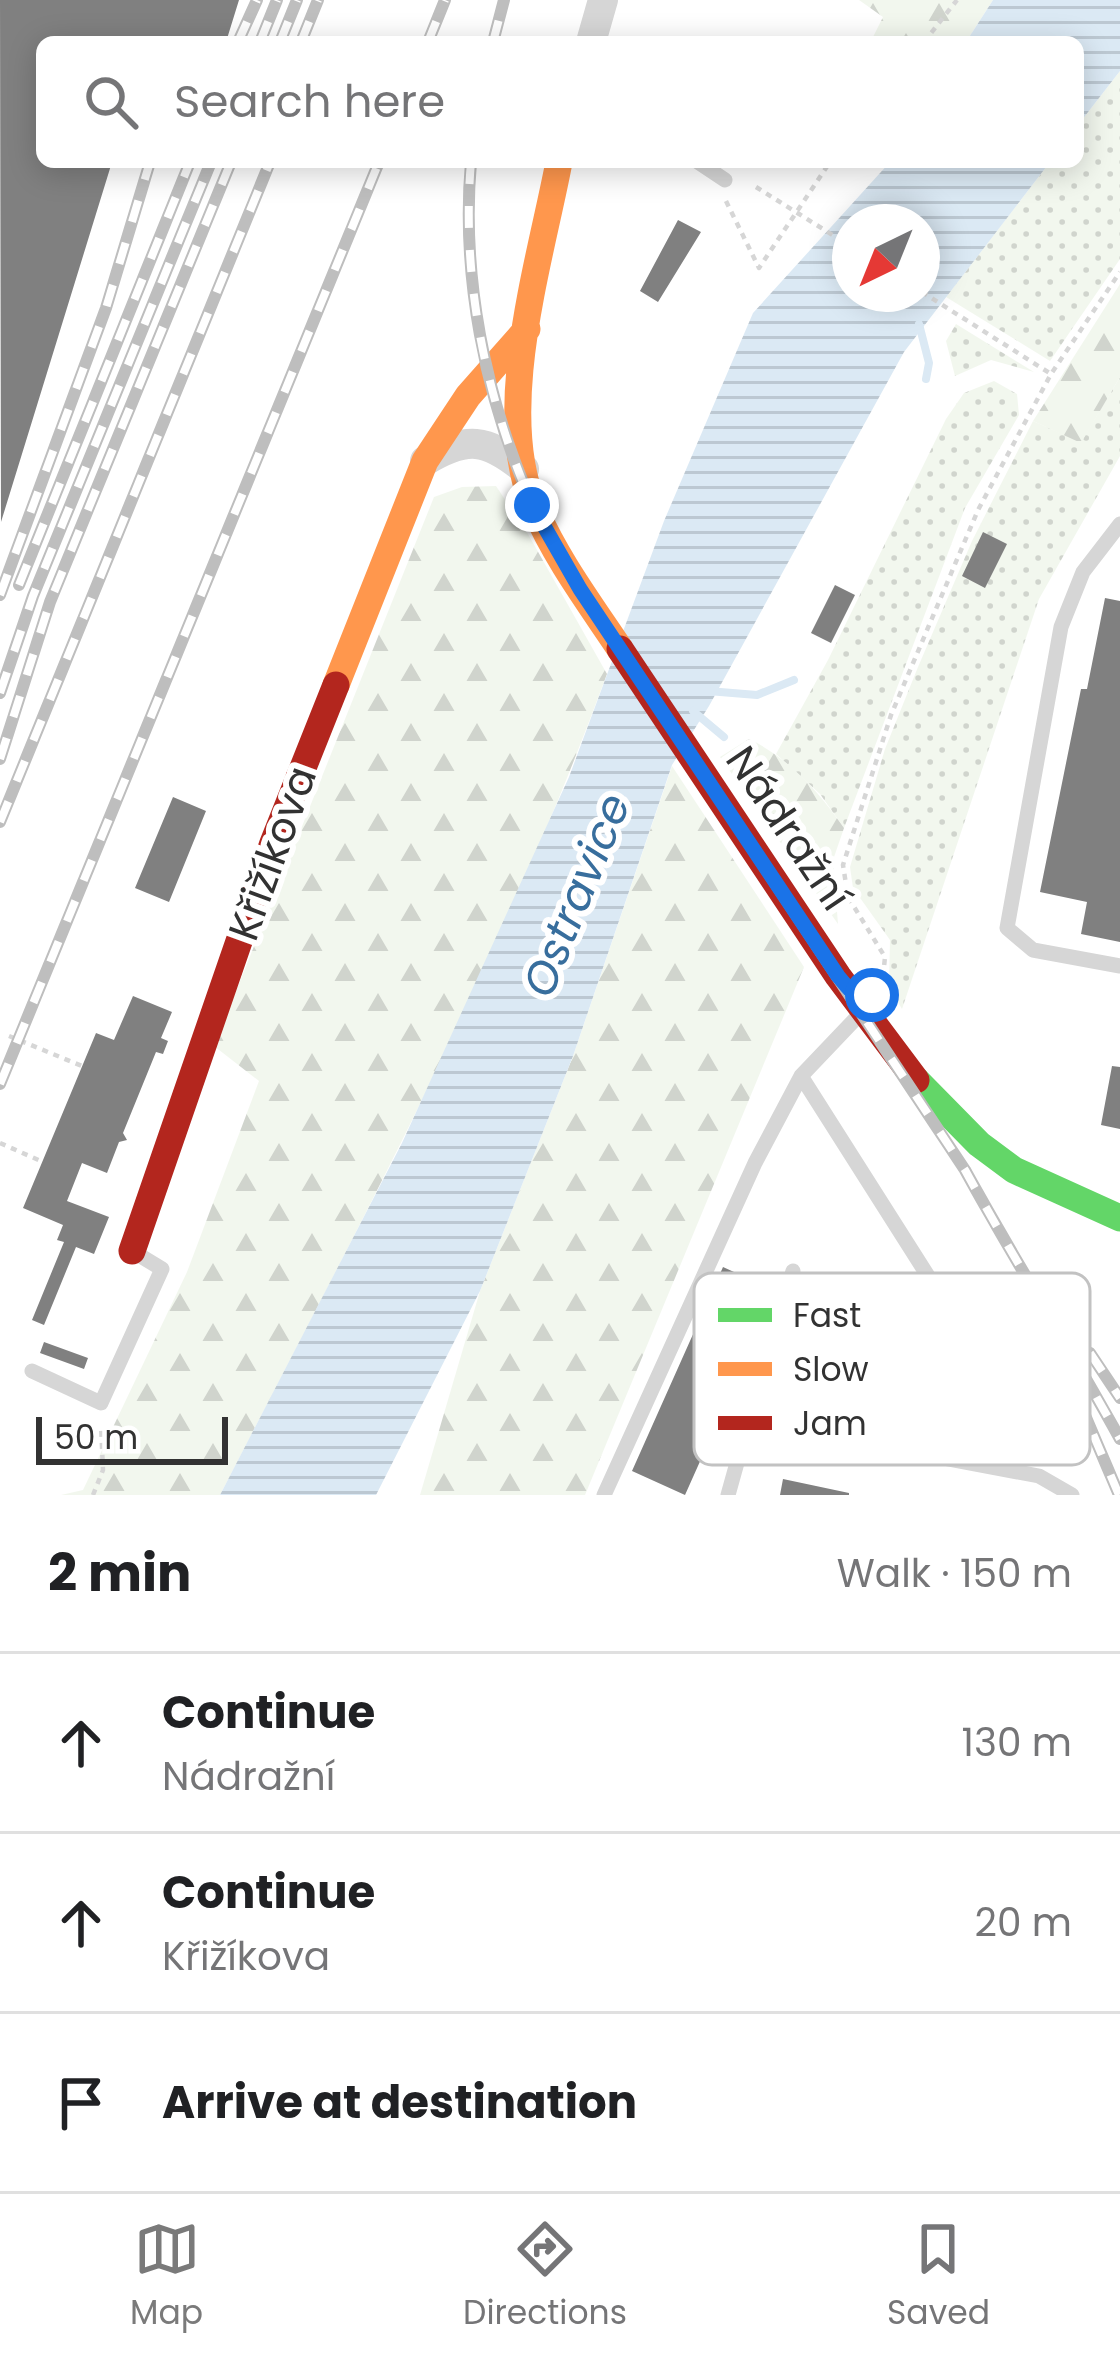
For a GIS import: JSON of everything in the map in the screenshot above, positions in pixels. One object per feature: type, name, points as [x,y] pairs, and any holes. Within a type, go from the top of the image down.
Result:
[{"type":"street","points":[[593,36],[603,0]]},
{"type":"street","points":[[524,470],[518,401],[558,168]]},
{"type":"street","name":"Křižíkova","points":[[132,1251],[273,843],[425,460],[468,396],[527,329]]},
{"type":"street","points":[[425,460],[469,442],[494,447],[524,470]]},
{"type":"street","name":"Nádražní","points":[[524,470],[532,505],[580,589],[838,976],[914,1078],[979,1144],[1014,1169],[1120,1218]]},
{"type":"lane","points":[[707,168],[725,180]]},
{"type":"lane","points":[[1120,524],[1083,572],[1061,627],[1007,928],[1033,950],[1120,966]]},
{"type":"lane","points":[[705,1273],[801,1076],[865,1008]]},
{"type":"lane","points":[[801,1076],[926,1273]]},
{"type":"lane","points":[[32,1371],[101,1403],[162,1269],[132,1251]]},
{"type":"lane","points":[[604,1495],[694,1297]]},
{"type":"lane","points":[[728,1495],[736,1465]]},
{"type":"lane","points":[[980,1465],[1039,1476],[1072,1495]]},
{"type":"path","points":[[929,36],[957,0]]},
{"type":"path","points":[[725,180],[724,197],[759,268],[826,168]]},
{"type":"path","points":[[756,187],[832,235]]},
{"type":"path","points":[[865,1008],[883,980],[885,957],[848,897],[843,865],[891,715],[978,510],[1052,374],[1120,272]]},
{"type":"path","points":[[940,303],[1052,374]]},
{"type":"path","points":[[9,1036],[82,1066]]},
{"type":"path","points":[[0,1143],[43,1162]]},
{"type":"path","points":[[92,1495],[103,1471],[101,1403]]},
{"type":"green space","points":[[859,0],[993,0],[970,36],[874,36],[883,17]]},
{"type":"green space","points":[[1120,71],[1120,259],[1050,361],[946,297],[1045,168],[1084,168],[1084,117]]},
{"type":"green space","points":[[1120,284],[1120,377],[1081,443],[1033,421]]},
{"type":"green space","points":[[956,324],[1034,372],[991,360],[955,376],[946,341]]},
{"type":"green space","points":[[1120,377],[1120,456],[1039,599],[902,1009],[889,987],[890,940],[853,888],[850,867],[885,749],[972,541],[1033,421],[1081,442]]},
{"type":"green space","points":[[994,381],[1017,394],[1019,415],[965,508],[844,828],[820,794],[776,754],[828,660],[946,419],[964,393]]},
{"type":"green space","points":[[496,486],[607,674],[522,884],[427,1091],[220,1495],[61,1495],[83,1490],[187,1272],[259,1081],[214,1046],[434,497],[462,487]]},
{"type":"green space","points":[[749,739],[802,777],[844,828],[833,860],[838,924],[720,757]]},
{"type":"green space","points":[[672,766],[804,967],[585,1495],[420,1495],[480,1291],[573,1056]]},
{"type":"water","points":[[993,0],[1120,0],[1120,71],[1084,117],[1084,36],[970,36]]},
{"type":"water","points":[[885,168],[1045,168],[940,305],[940,204],[852,204]]},
{"type":"water","name":"Ostravice","points":[[832,226],[832,312],[935,312],[904,352],[672,765],[573,1056],[480,1291],[376,1495],[220,1495],[402,1143],[569,777],[664,521],[753,313]]},
{"type":"building","points":[[0,0],[239,0],[228,36],[36,36],[36,168],[110,168],[1,522]]},
{"type":"building","points":[[678,220],[701,232],[658,302],[640,291]]},
{"type":"building","points":[[983,532],[1007,544],[985,588],[962,576]]},
{"type":"building","points":[[835,585],[855,595],[831,643],[811,633]]},
{"type":"building","points":[[1105,598],[1120,601],[1120,942],[1081,934],[1087,902],[1040,892],[1081,689],[1087,689]]},
{"type":"building","points":[[173,797],[206,811],[169,902],[135,888]]},
{"type":"building","points":[[133,996],[172,1012],[161,1038],[168,1041],[163,1054],[156,1052],[123,1133],[127,1140],[119,1142],[107,1173],[82,1163],[67,1201],[109,1217],[94,1254],[76,1247],[44,1325],[32,1320],[64,1242],[57,1240],[63,1225],[23,1208],[96,1033],[114,1040]]},
{"type":"building","points":[[1112,1066],[1120,1067],[1120,1129],[1101,1125]]},
{"type":"building","points":[[694,1332],[694,1465],[698,1465],[685,1495],[632,1471]]},
{"type":"building","points":[[44,1342],[88,1358],[84,1369],[40,1353]]},
{"type":"building","points":[[783,1479],[849,1493],[849,1495],[780,1495]]},
{"type":"waterway","points":[[919,324],[929,363],[926,379]]},
{"type":"waterway","points":[[708,691],[757,695],[794,680]]},
{"type":"waterway","points":[[693,711],[724,737]]},
{"type":"railway","points":[[241,36],[257,0]]},
{"type":"railway","points":[[262,36],[277,0]]},
{"type":"railway","points":[[282,36],[297,0]]},
{"type":"railway","points":[[303,36],[318,0]]},
{"type":"railway","points":[[430,36],[445,0]]},
{"type":"railway","points":[[495,36],[504,0]]},
{"type":"railway","points":[[0,595],[106,308],[148,168]]},
{"type":"railway","points":[[19,585],[188,168]]},
{"type":"railway","points":[[0,693],[33,596],[209,168]]},
{"type":"railway","points":[[0,759],[50,602],[229,168]]},
{"type":"railway","points":[[0,822],[268,168]]},
{"type":"railway","points":[[0,1084],[377,168]]},
{"type":"railway","points":[[471,168],[470,248],[480,334],[500,419],[535,511],[580,589],[965,1170],[1024,1273]]},
{"type":"railway","points":[[1090,1353],[1120,1398]]},
{"type":"railway","points":[[1090,1387],[1120,1439]]},
{"type":"railway","points":[[1090,1427],[1119,1495]]},
{"type":"traffic: fast","points":[[916,1080],[979,1144],[1014,1170],[1120,1218]]},
{"type":"traffic: slow","points":[[558,168],[524,336],[518,426],[523,468],[534,507],[552,544],[620,649]]},
{"type":"traffic: slow","points":[[336,685],[425,461],[468,396],[527,329]]},
{"type":"traffic: jam","points":[[620,649],[838,976],[916,1080]]},
{"type":"traffic: jam","points":[[132,1251],[273,843],[336,685]]},
{"type":"route","points":[[532,505],[580,589],[838,976],[865,1008],[872,995]]}]
